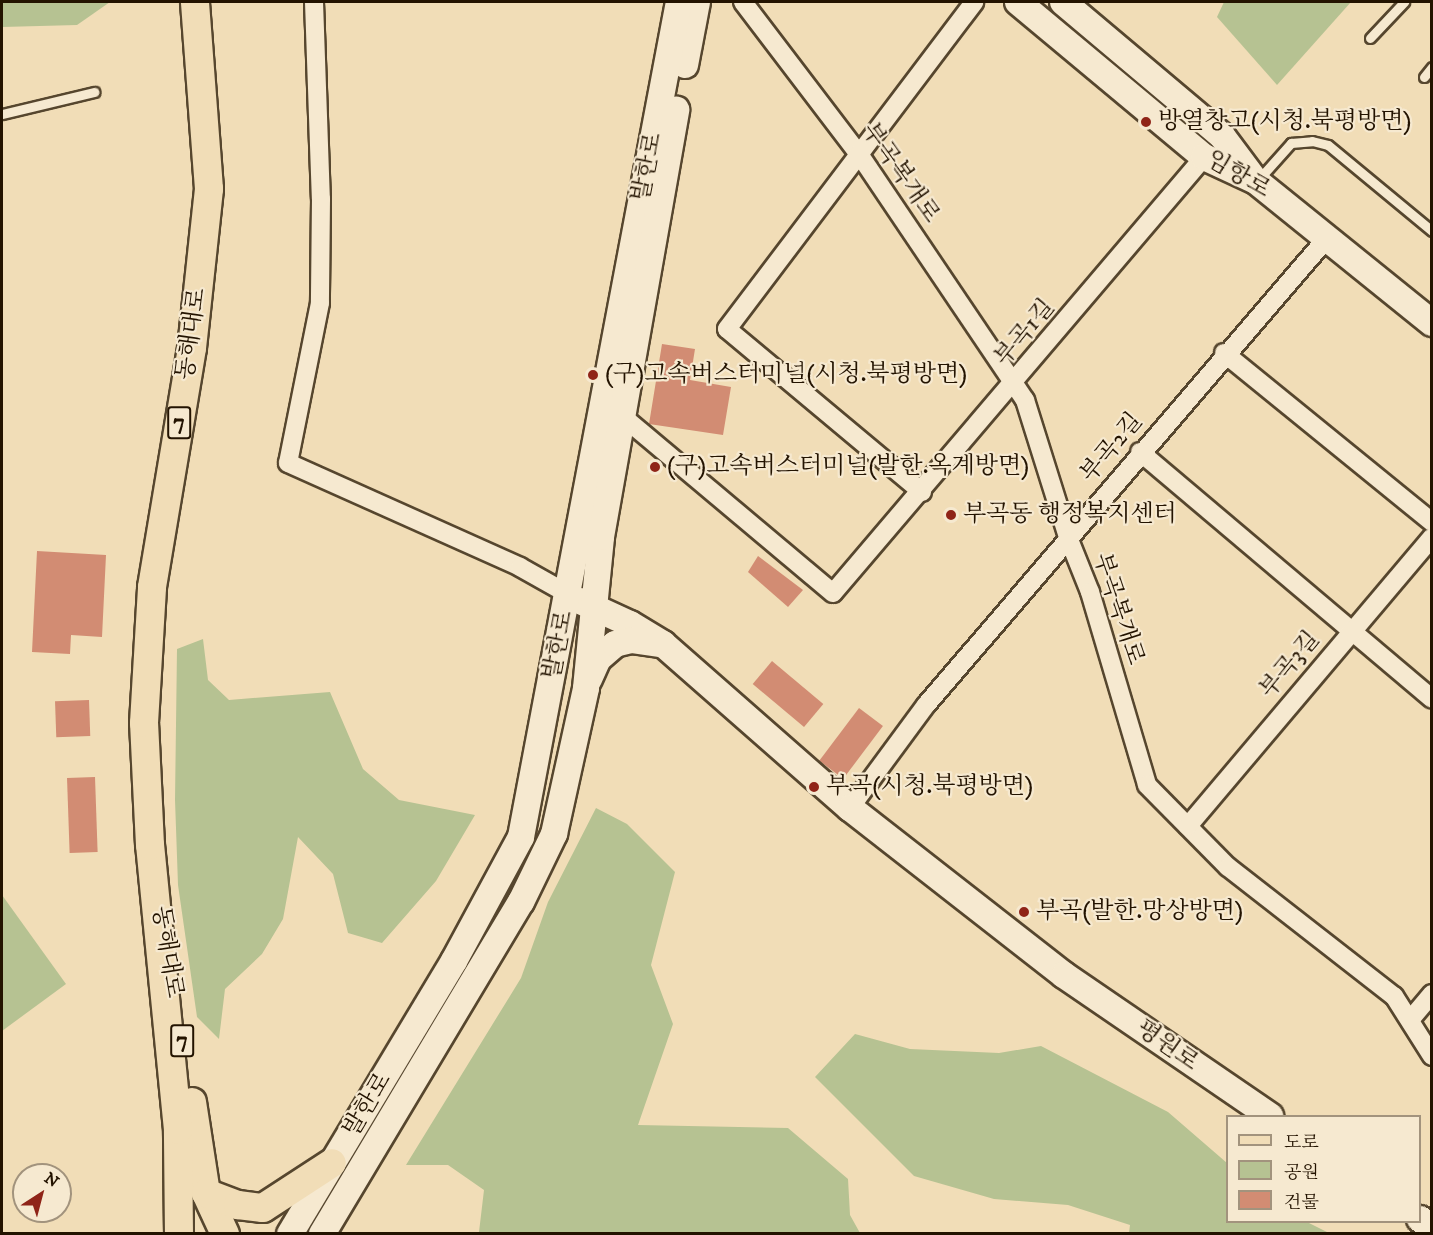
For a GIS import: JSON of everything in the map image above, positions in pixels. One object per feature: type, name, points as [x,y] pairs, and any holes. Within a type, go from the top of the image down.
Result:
[{"type":"main road","name":"동해대로","points":[[179,1233],[178,1130],[150,845],[144,723],[152,587],[192,348],[209,189],[204,76],[195,2]]},
{"type":"main road","name":"동해대로","points":[[150,845],[206,1193],[225,1233]]},
{"type":"main road","points":[[206,1193],[238,1205],[263,1208],[332,1163]]},
{"type":"street","points":[[314,2],[321,199],[320,303],[288,463],[520,567],[568,594]]},
{"type":"street","name":"발한로","points":[[290,1233],[471,933],[521,837],[679,2]]},
{"type":"street","name":"발한로","points":[[322,1233],[538,869],[563,800],[586,688],[601,537],[697,2]]},
{"type":"street","name":"부곡복개로","points":[[743,2],[859,154],[1025,400],[1068,537],[1090,592],[1147,784],[1228,867],[1394,996],[1431,1056]]},
{"type":"street","points":[[922,492],[727,329],[974,2]]},
{"type":"street","name":"임항로","points":[[1018,2],[1204,157],[1256,181],[1431,323]]},
{"type":"street","points":[[1063,2],[1222,136],[1256,181]]},
{"type":"street","name":"부곡1길","points":[[622,417],[833,593],[922,492],[1204,157]]},
{"type":"street","name":"부곡2길","points":[[850,808],[926,705],[1224,353],[1328,238]]},
{"type":"street","points":[[1224,353],[1431,522]]},
{"type":"street","points":[[1140,452],[1431,699]]},
{"type":"street","name":"부곡3길","points":[[1188,826],[1431,537]]},
{"type":"street","name":"평원로","points":[[568,594],[594,609],[630,624],[663,644],[850,808],[1064,975],[1269,1115]]},
{"type":"street","points":[[586,688],[598,659],[615,644],[631,640],[663,644]]},
{"type":"street","points":[[1410,1020],[1431,994]]},
{"type":"lane","points":[[1370,38],[1404,2]]},
{"type":"lane","points":[[1424,77],[1431,68]]},
{"type":"lane","points":[[2,114],[94,92]]},
{"type":"lane","points":[[1256,181],[1292,143],[1312,141],[1328,145],[1431,231]]},
{"type":"green space","points":[[2,2],[110,2],[77,25],[2,27]]},
{"type":"green space","points":[[1224,2],[1351,2],[1277,85],[1217,17]]},
{"type":"green space","points":[[203,639],[208,680],[229,700],[330,692],[363,769],[399,800],[475,815],[436,881],[382,943],[348,933],[333,874],[298,837],[283,919],[262,954],[225,989],[219,1039],[197,1017],[178,885],[175,800],[177,649]]},
{"type":"green space","points":[[596,808],[627,824],[675,872],[651,965],[673,1024],[638,1125],[788,1128],[848,1179],[850,1215],[860,1233],[476,1233],[479,1232],[484,1190],[448,1165],[406,1165],[521,978],[548,902]]},
{"type":"green space","points":[[2,895],[66,984],[2,1031]]},
{"type":"green space","points":[[855,1034],[910,1049],[999,1053],[1041,1046],[1168,1112],[1226,1162],[1226,1223],[1309,1223],[1329,1233],[1129,1233],[1130,1225],[1068,1205],[994,1199],[914,1176],[815,1077]]},
{"type":"building","points":[[662,344],[695,349],[690,380],[731,387],[723,435],[649,424]]},
{"type":"building","points":[[37,551],[106,555],[102,637],[71,635],[70,654],[32,652]]},
{"type":"building","points":[[758,556],[803,590],[788,607],[748,572]]},
{"type":"building","points":[[772,661],[823,704],[804,727],[753,684]]},
{"type":"building","points":[[89,700],[90,736],[56,737],[55,701]]},
{"type":"building","points":[[859,708],[883,726],[843,779],[819,761]]},
{"type":"building","points":[[95,777],[98,852],[70,853],[67,778]]},
{"type":"place","name":"방열창고(시청.북평방면)","points":[[1146,122]]},
{"type":"place","name":"(구)고속버스터미널(시청.북평방면)","points":[[593,375]]},
{"type":"place","name":"(구)고속버스터미널(발한.옥계방면)","points":[[655,467]]},
{"type":"place","name":"부곡동 행정복지센터","points":[[951,515]]},
{"type":"place","name":"부곡(시청.북평방면)","points":[[814,787]]},
{"type":"place","name":"부곡(발한.망상방면)","points":[[1024,912]]}]
